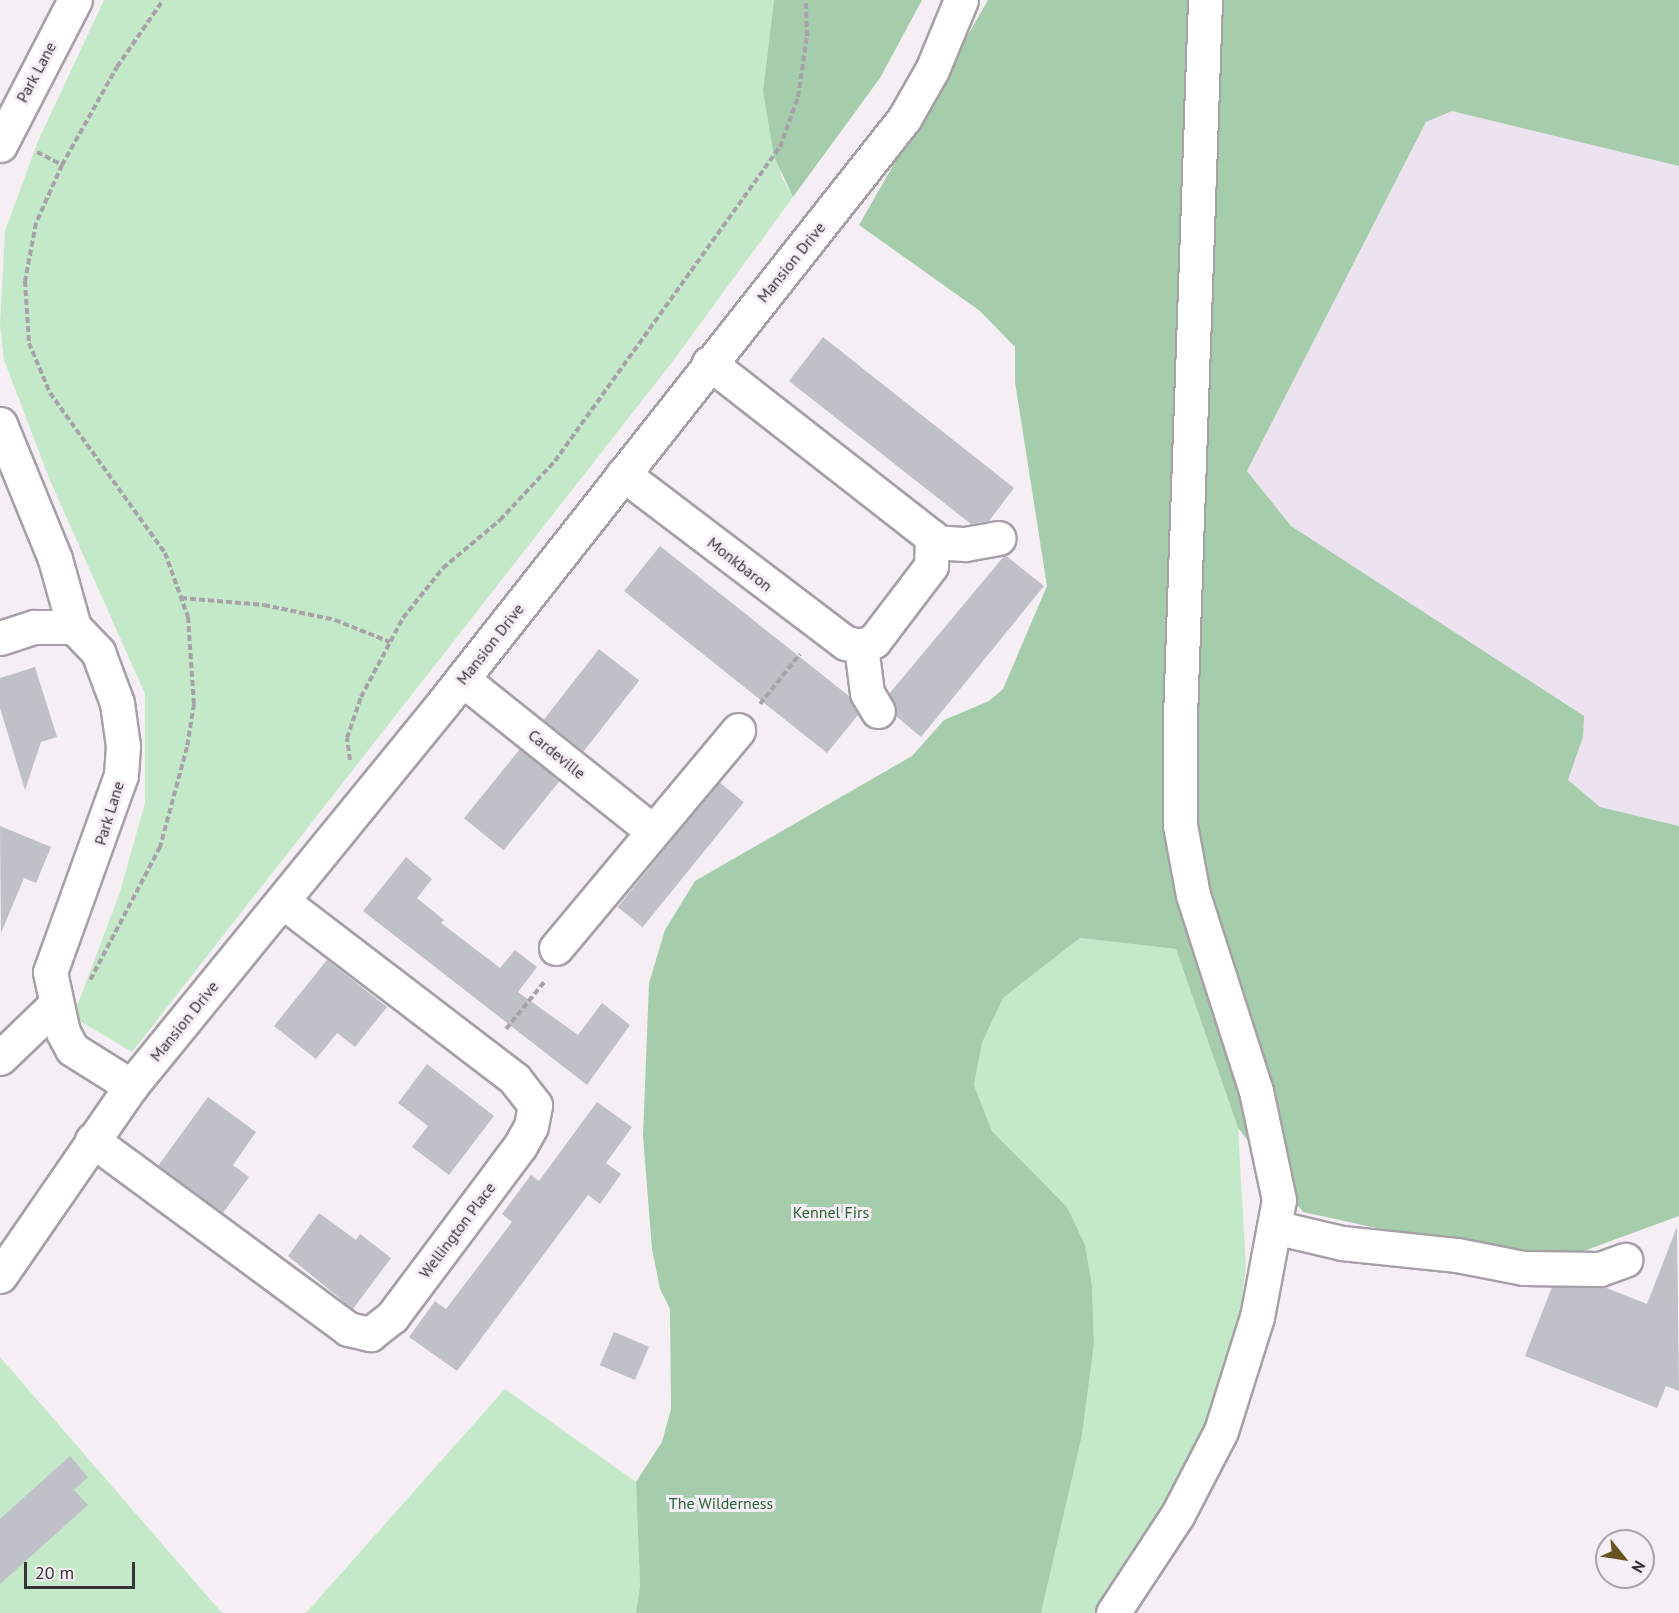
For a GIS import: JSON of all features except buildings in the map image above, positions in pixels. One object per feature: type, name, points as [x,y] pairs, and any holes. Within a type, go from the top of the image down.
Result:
[{"type":"street","name":"Park Lane","points":[[2,140],[75,0]]},
{"type":"street","name":"Mansion Drive","points":[[0,1276],[130,1086],[462,679],[709,363],[904,119],[932,70],[961,0]]},
{"type":"street","points":[[1113,1613],[1178,1514],[1221,1431],[1257,1317],[1279,1200],[1256,1091],[1193,895],[1180,825],[1180,717],[1205,0]]},
{"type":"street","points":[[709,363],[930,533],[934,542],[931,566],[873,640],[861,646],[867,693],[878,711]]},
{"type":"street","name":"Park Lane","points":[[0,424],[55,559],[74,627],[98,652],[117,703],[123,746],[121,775],[97,851],[50,972],[60,1018],[72,1048],[130,1086]]},
{"type":"street","name":"Monkbaron","points":[[623,474],[822,627],[846,644],[861,646]]},
{"type":"street","points":[[934,542],[966,544],[998,538]]},
{"type":"street","points":[[0,638],[34,627],[74,627]]},
{"type":"street","name":"Cardeville","points":[[462,679],[651,830]]},
{"type":"street","points":[[556,948],[651,830],[738,730]]},
{"type":"street","name":"Wellington Place","points":[[92,1140],[266,1264],[355,1333],[370,1334],[392,1317],[531,1126],[532,1095],[282,901]]},
{"type":"street","points":[[0,1058],[60,1018]]},
{"type":"street","points":[[1274,1227],[1342,1243],[1457,1255],[1523,1268],[1600,1269],[1625,1260]]},
{"type":"path","points":[[60,1018],[160,847],[184,758],[194,704],[188,617],[165,553],[50,393],[29,343],[25,281],[34,235],[62,165],[117,67],[163,0]]},
{"type":"path","points":[[375,786],[350,761],[347,738],[403,618],[443,568],[500,520],[555,461],[780,147],[798,97],[807,36],[806,0]]},
{"type":"path","points":[[2,140],[62,165]]},
{"type":"path","points":[[181,598],[264,605],[335,620],[390,642]]},
{"type":"path","points":[[738,730],[822,627]]},
{"type":"path","points":[[484,1057],[556,967],[556,948]]},
{"type":"shaded area","points":[[1452,110],[1679,166],[1679,826],[1600,807],[1568,781],[1583,737],[1291,526],[1247,471],[1426,122]]},
{"type":"green space","points":[[104,0],[774,0],[763,91],[782,178],[793,197],[673,361],[132,1052],[73,1017],[120,892],[145,803],[145,694],[49,478],[4,360],[0,325],[5,231],[38,141]]},
{"type":"green space","points":[[774,0],[922,0],[880,78],[793,197],[774,156],[763,91]]},
{"type":"green space","points":[[988,0],[1679,0],[1679,166],[1452,111],[1426,122],[1247,471],[1291,526],[1584,716],[1583,737],[1568,780],[1600,807],[1679,826],[1679,1216],[1570,1256],[1431,1240],[1303,1212],[1238,1128],[1176,949],[1080,938],[1003,998],[982,1043],[974,1085],[992,1131],[1067,1207],[1085,1245],[1092,1286],[1094,1344],[1082,1435],[1041,1613],[636,1613],[640,1586],[636,1482],[662,1442],[671,1409],[670,1309],[660,1289],[652,1249],[643,1136],[649,983],[665,930],[695,881],[912,756],[944,720],[989,701],[1003,689],[1047,586],[1015,382],[1015,347],[980,311],[859,225]]},
{"type":"green space","points":[[1080,938],[1176,949],[1238,1128],[1246,1267],[1238,1325],[1216,1403],[1176,1486],[1097,1613],[1041,1613],[1082,1435],[1094,1344],[1092,1286],[1067,1207],[992,1131],[974,1085],[982,1043],[1003,998]]},
{"type":"green space","points":[[0,1357],[222,1613],[0,1613]]},
{"type":"green space","points":[[505,1389],[636,1482],[640,1586],[636,1613],[306,1613]]},
{"type":"park label","name":"Kennel Firs","points":[[831,1212]]},
{"type":"park label","name":"The Wilderness","points":[[721,1503]]}]
